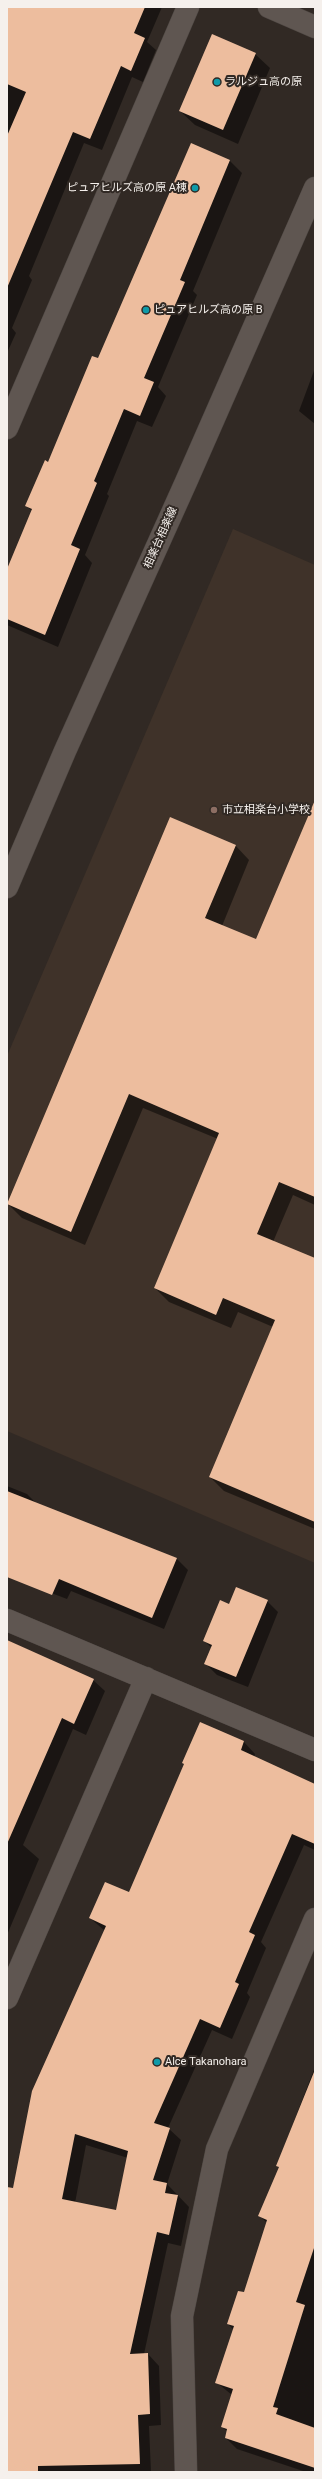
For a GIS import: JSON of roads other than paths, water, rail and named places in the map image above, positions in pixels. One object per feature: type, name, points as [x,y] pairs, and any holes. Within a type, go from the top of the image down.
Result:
[{"type":"street","points":[[7,428],[188,7]]},
{"type":"street","points":[[269,7],[315,27]]},
{"type":"street","name":"相楽台相楽線","points":[[7,888],[65,751],[190,474],[315,188]]},
{"type":"street","points":[[7,1620],[315,1750]]},
{"type":"street","points":[[7,1998],[146,1678]]},
{"type":"street","points":[[186,2472],[182,2316],[217,2149],[315,1919]]},
{"type":"place","name":"ラルジュ高の原","points":[[217,82]]},
{"type":"place","name":"ピュアヒルズ高の原 A棟","points":[[195,188]]},
{"type":"place","name":"ピュアヒルズ高の原 B","points":[[146,310]]},
{"type":"place","name":"市立相楽台小学校","points":[[214,810]]},
{"type":"place","name":"Alce Takanohara","points":[[157,2062]]}]
